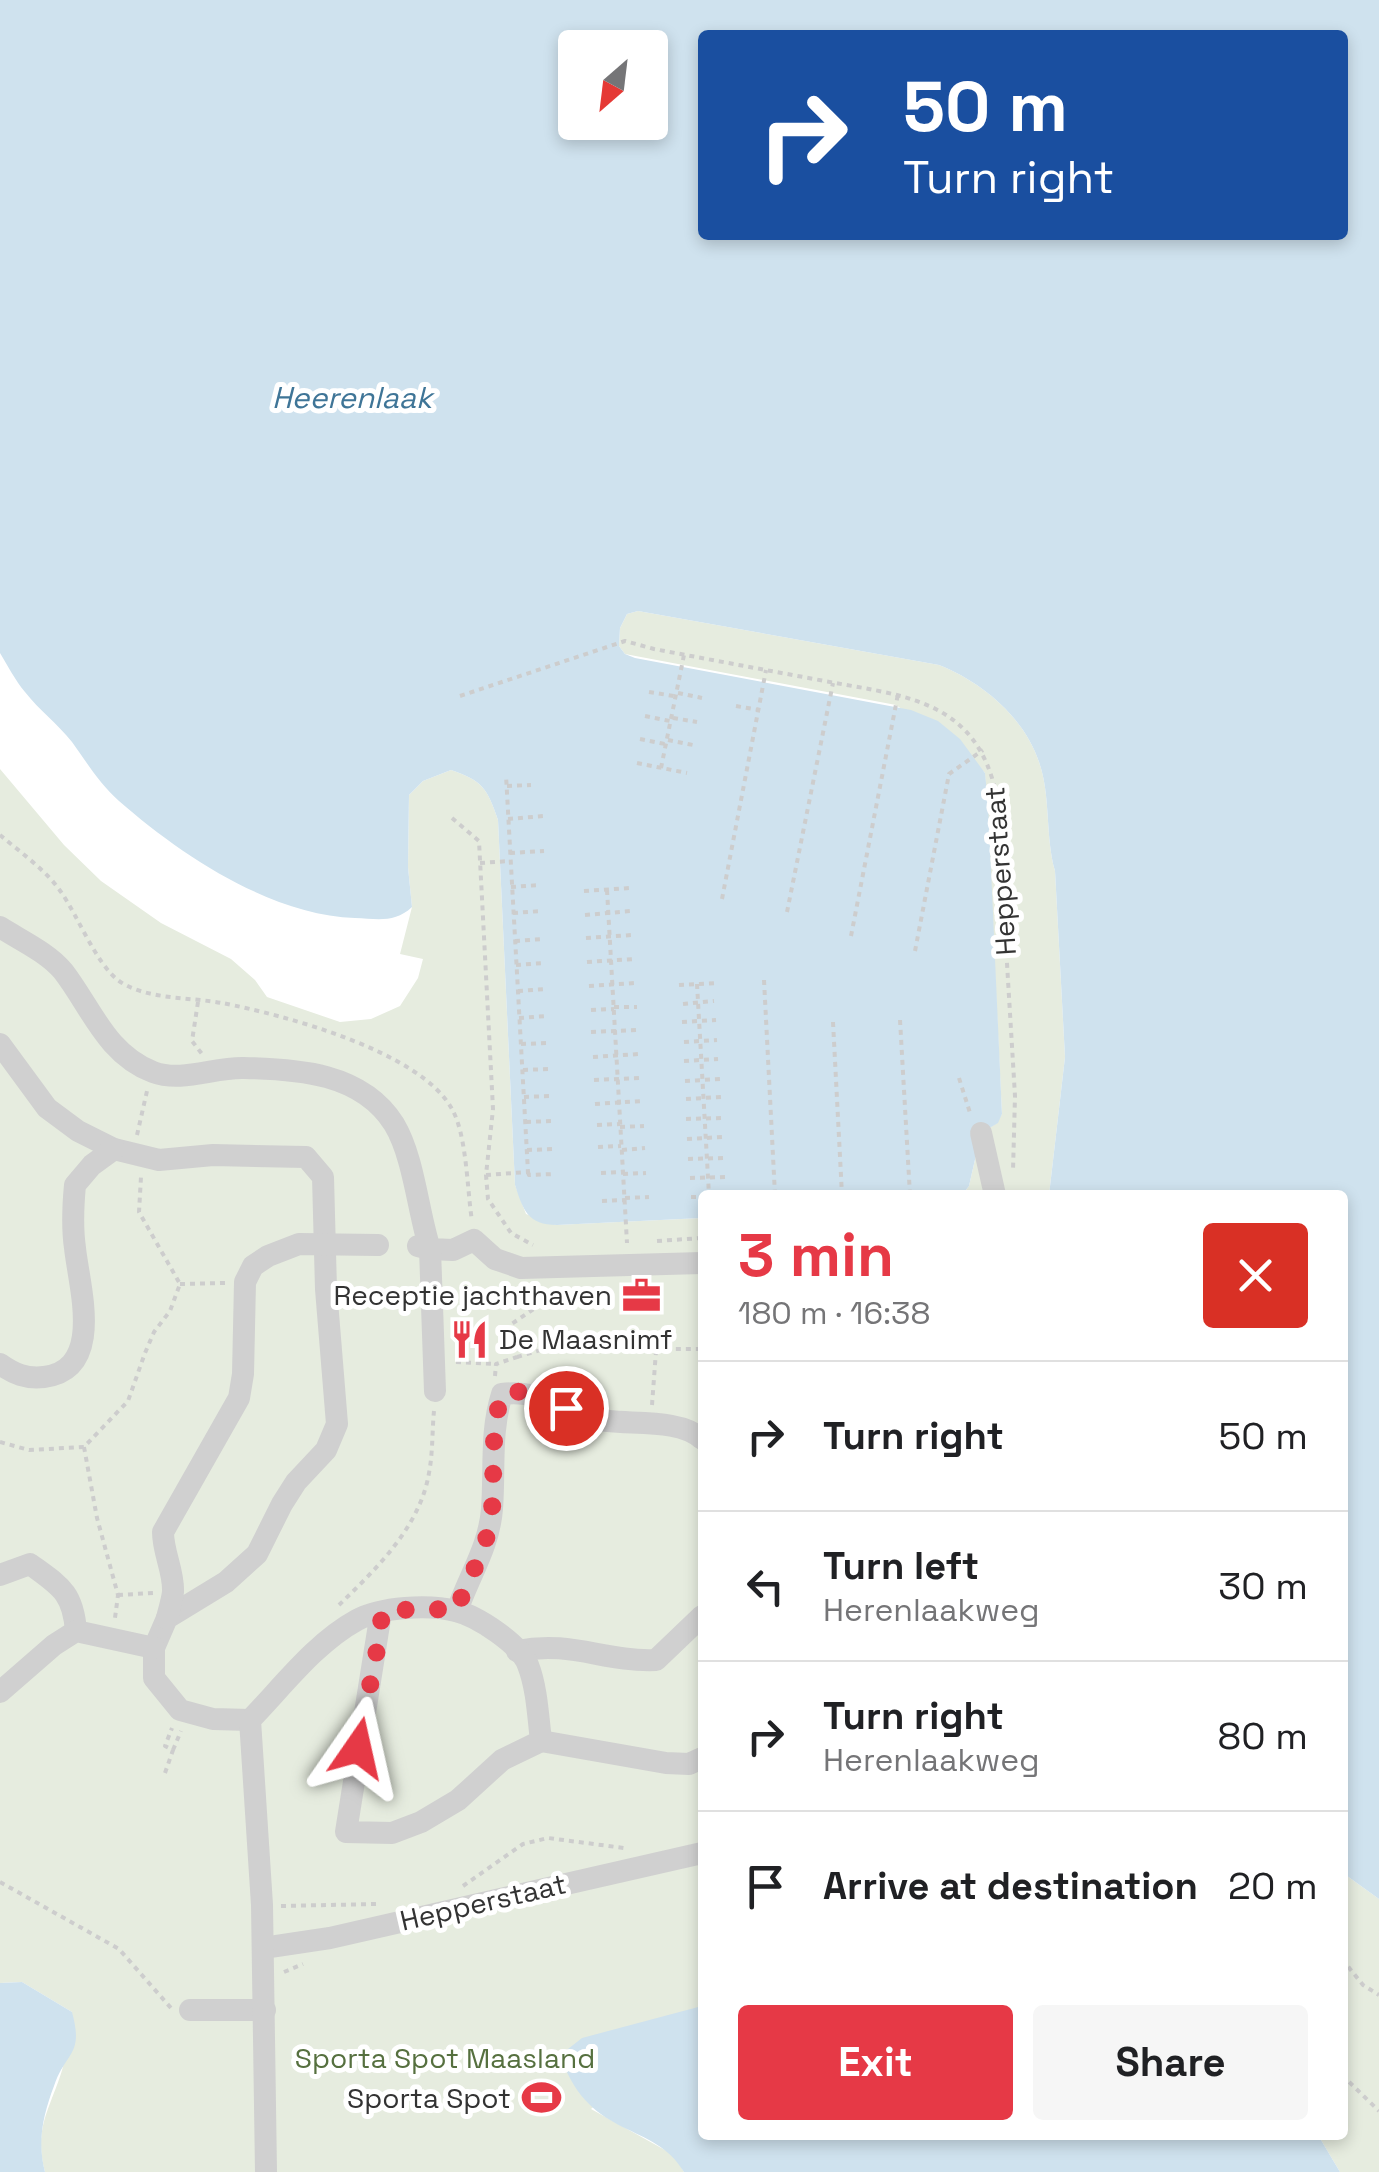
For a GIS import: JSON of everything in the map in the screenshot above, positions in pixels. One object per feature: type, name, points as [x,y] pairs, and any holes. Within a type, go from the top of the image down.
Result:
[{"type":"street","points":[[0,928],[61,969],[120,1052],[153,1072],[179,1076],[244,1068],[306,1074],[342,1080],[367,1094],[394,1125],[408,1163],[424,1248],[436,1391]]},
{"type":"street","points":[[0,1044],[47,1108],[78,1131],[131,1154]]},
{"type":"street","points":[[978,1131],[994,1190]]},
{"type":"street","points":[[0,1364],[28,1378],[50,1376],[66,1368],[78,1353],[84,1335],[83,1292],[75,1250],[74,1185],[92,1164],[131,1154],[267,1154],[306,1157],[323,1176],[336,1424],[326,1450],[296,1482],[257,1554],[226,1582],[167,1618]]},
{"type":"street","points":[[424,1248],[452,1250],[474,1240],[495,1259],[521,1268],[548,1270],[698,1263]]},
{"type":"street","points":[[378,1245],[298,1244],[252,1266],[245,1282],[239,1398],[163,1532],[163,1553],[173,1592],[154,1648],[154,1678],[181,1719],[250,1720],[332,1636],[360,1618],[424,1608],[456,1611],[502,1634],[527,1661],[541,1741]]},
{"type":"street","points":[[456,1611],[467,1581],[485,1551],[492,1509],[495,1416],[502,1394],[523,1391],[591,1419],[659,1426],[698,1435]]},
{"type":"street","points":[[0,1575],[30,1564],[56,1584],[74,1606],[76,1631]]},
{"type":"street","points":[[382,1612],[346,1832],[392,1833],[421,1822],[458,1800],[502,1760],[541,1741],[666,1763],[689,1764],[698,1760]]},
{"type":"street","points":[[517,1650],[569,1646],[628,1661],[656,1660],[698,1620]]},
{"type":"street","points":[[0,1692],[76,1631],[154,1648]]},
{"type":"street","points":[[250,1720],[262,1906],[266,2172]]},
{"type":"street","name":"Hepperstaat","points":[[263,1948],[330,1938],[698,1855]]},
{"type":"street","points":[[190,2010],[265,2010]]},
{"type":"path","name":"Hepperstaat","points":[[460,696],[625,641],[898,694],[942,712],[963,728],[983,750],[992,770],[997,798],[1014,1096],[1013,1178]]},
{"type":"path","points":[[661,768],[684,655]]},
{"type":"path","points":[[722,900],[766,670]]},
{"type":"path","points":[[787,912],[833,683]]},
{"type":"path","points":[[649,692],[702,698]]},
{"type":"path","points":[[851,936],[898,694]]},
{"type":"path","points":[[736,706],[759,710]]},
{"type":"path","points":[[645,716],[698,722]]},
{"type":"path","points":[[640,739],[693,745]]},
{"type":"path","points":[[915,951],[949,774],[983,750]]},
{"type":"path","points":[[636,764],[687,773]]},
{"type":"path","points":[[506,776],[528,1175],[554,1174]]},
{"type":"path","points":[[506,786],[531,786]]},
{"type":"path","points":[[508,818],[544,816]]},
{"type":"path","points":[[452,818],[479,841],[493,1109],[486,1175],[488,1199],[500,1220],[523,1242],[538,1246]]},
{"type":"path","points":[[0,835],[59,888],[117,979],[138,990],[306,1022],[352,1040],[437,1088],[453,1110],[459,1128],[474,1240]]},
{"type":"path","points":[[510,853],[544,851]]},
{"type":"path","points":[[480,863],[510,862]]},
{"type":"path","points":[[512,887],[540,886]]},
{"type":"path","points":[[584,892],[630,888]]},
{"type":"path","points":[[607,890],[627,1243]]},
{"type":"path","points":[[585,914],[631,911]]},
{"type":"path","points":[[513,913],[542,912]]},
{"type":"path","points":[[586,938],[632,935]]},
{"type":"path","points":[[515,941],[542,939]]},
{"type":"path","points":[[587,962],[634,959]]},
{"type":"path","points":[[516,965],[543,964]]},
{"type":"path","points":[[764,980],[775,1190]]},
{"type":"path","points":[[589,986],[635,983]]},
{"type":"path","points":[[679,985],[717,983]]},
{"type":"path","points":[[697,984],[707,1190]]},
{"type":"path","points":[[518,991],[545,989]]},
{"type":"path","points":[[198,1000],[192,1041],[210,1072]]},
{"type":"path","points":[[683,1004],[714,1001]]},
{"type":"path","points":[[591,1010],[637,1007]]},
{"type":"path","points":[[519,1018],[546,1016]]},
{"type":"path","points":[[682,1022],[716,1020]]},
{"type":"path","points":[[900,1020],[910,1190]]},
{"type":"path","points":[[833,1022],[842,1190]]},
{"type":"path","points":[[591,1032],[637,1030]]},
{"type":"path","points":[[684,1042],[717,1040]]},
{"type":"path","points":[[521,1044],[548,1043]]},
{"type":"path","points":[[593,1057],[640,1054]]},
{"type":"path","points":[[684,1060],[718,1058]]},
{"type":"path","points":[[523,1070],[549,1069]]},
{"type":"path","points":[[594,1080],[641,1078]]},
{"type":"path","points":[[960,1078],[978,1131]]},
{"type":"path","points":[[685,1081],[720,1079]]},
{"type":"path","points":[[524,1097],[550,1096]]},
{"type":"path","points":[[686,1099],[721,1098]]},
{"type":"path","points":[[144,1100],[131,1154],[140,1180],[139,1212],[180,1284]]},
{"type":"path","points":[[595,1104],[642,1101]]},
{"type":"path","points":[[686,1119],[722,1118]]},
{"type":"path","points":[[526,1122],[552,1121]]},
{"type":"path","points":[[596,1125],[644,1126]]},
{"type":"path","points":[[687,1139],[723,1137]]},
{"type":"path","points":[[527,1150],[554,1148]]},
{"type":"path","points":[[598,1148],[645,1148]]},
{"type":"path","points":[[688,1159],[725,1158]]},
{"type":"path","points":[[486,1175],[528,1172]]},
{"type":"path","points":[[600,1173],[646,1172]]},
{"type":"path","points":[[690,1178],[726,1177]]},
{"type":"path","points":[[602,1202],[648,1196]]},
{"type":"path","points":[[691,1197],[698,1196]]},
{"type":"path","points":[[647,1242],[698,1238]]},
{"type":"path","points":[[517,1357],[510,1325],[547,1300],[548,1270]]},
{"type":"path","points":[[180,1284],[245,1282]]},
{"type":"path","points":[[0,1442],[28,1450],[84,1448],[128,1402],[150,1342],[170,1310],[180,1284]]},
{"type":"path","points":[[436,1362],[496,1368],[544,1349],[698,1348]]},
{"type":"path","points":[[653,1386],[656,1351]]},
{"type":"path","points":[[332,1612],[406,1532],[429,1476],[436,1391]]},
{"type":"path","points":[[84,1448],[118,1595],[112,1638]]},
{"type":"path","points":[[118,1595],[173,1592]]},
{"type":"path","points":[[173,1750],[165,1746],[181,1719]]},
{"type":"path","points":[[165,1773],[181,1719]]},
{"type":"path","points":[[459,1888],[523,1844],[548,1838],[639,1849]]},
{"type":"path","points":[[0,1882],[119,1949],[171,2008],[190,2010]]},
{"type":"path","points":[[262,1906],[381,1904]]},
{"type":"path","points":[[1348,1967],[1362,1985],[1379,1995]]},
{"type":"path","points":[[1348,2081],[1379,2111]]},
{"type":"green space","points":[[638,611],[939,665],[986,691],[1023,730],[1043,775],[1055,871],[1065,1057],[1050,1190],[966,1190],[981,1133],[997,1123],[1002,1114],[985,773],[972,758],[896,705],[625,654],[619,646],[620,628],[627,614]]},
{"type":"green space","name":"Sporta Spot Maasland","points":[[0,769],[64,845],[101,881],[161,923],[231,959],[267,997],[340,1022],[371,1019],[400,1006],[418,978],[423,959],[400,954],[412,907],[409,795],[423,781],[451,770],[477,782],[487,793],[498,820],[515,1185],[526,1214],[556,1225],[698,1218],[698,2014],[591,2109],[674,2155],[684,2172],[45,2172],[42,2130],[63,2067],[72,2012],[22,1982],[0,1983]]},
{"type":"green space","points":[[1348,1877],[1379,1899],[1379,2172],[1340,2172],[1321,2140],[1348,2140]]},
{"type":"water","name":"Heerenlaak","points":[[0,0],[1379,0],[1379,1899],[1348,1877],[1348,1190],[1050,1190],[1065,1057],[1055,871],[1039,762],[1023,730],[1000,703],[971,681],[939,665],[638,611],[627,614],[620,628],[619,646],[635,658],[911,710],[938,721],[960,739],[985,773],[1002,1114],[998,1123],[981,1133],[966,1190],[698,1190],[698,1218],[557,1225],[533,1219],[515,1185],[498,820],[482,787],[451,770],[423,781],[409,795],[412,907],[406,912],[393,918],[371,919],[323,914],[292,906],[229,879],[144,822],[119,801],[67,735],[25,692],[0,653]]},
{"type":"water","points":[[22,1982],[72,2012],[75,2026],[75,2046],[59,2075],[44,2118],[41,2150],[45,2172],[0,2172],[0,1983]]},
{"type":"water","points":[[698,2007],[698,2140],[1321,2140],[1340,2172],[684,2172],[656,2144],[605,2117],[574,2086],[562,2060],[582,2038]]},
{"type":"place","name":"Receptie jachthaven","points":[[642,1295]]},
{"type":"place","name":"De Maasnimf","points":[[469,1339]]},
{"type":"place","name":"Sporta Spot","points":[[541,2098]]},
{"type":"route","points":[[358,1748],[382,1612],[424,1608],[456,1611],[467,1581],[485,1551],[492,1509],[495,1416],[502,1394],[523,1391],[566,1408]]}]
